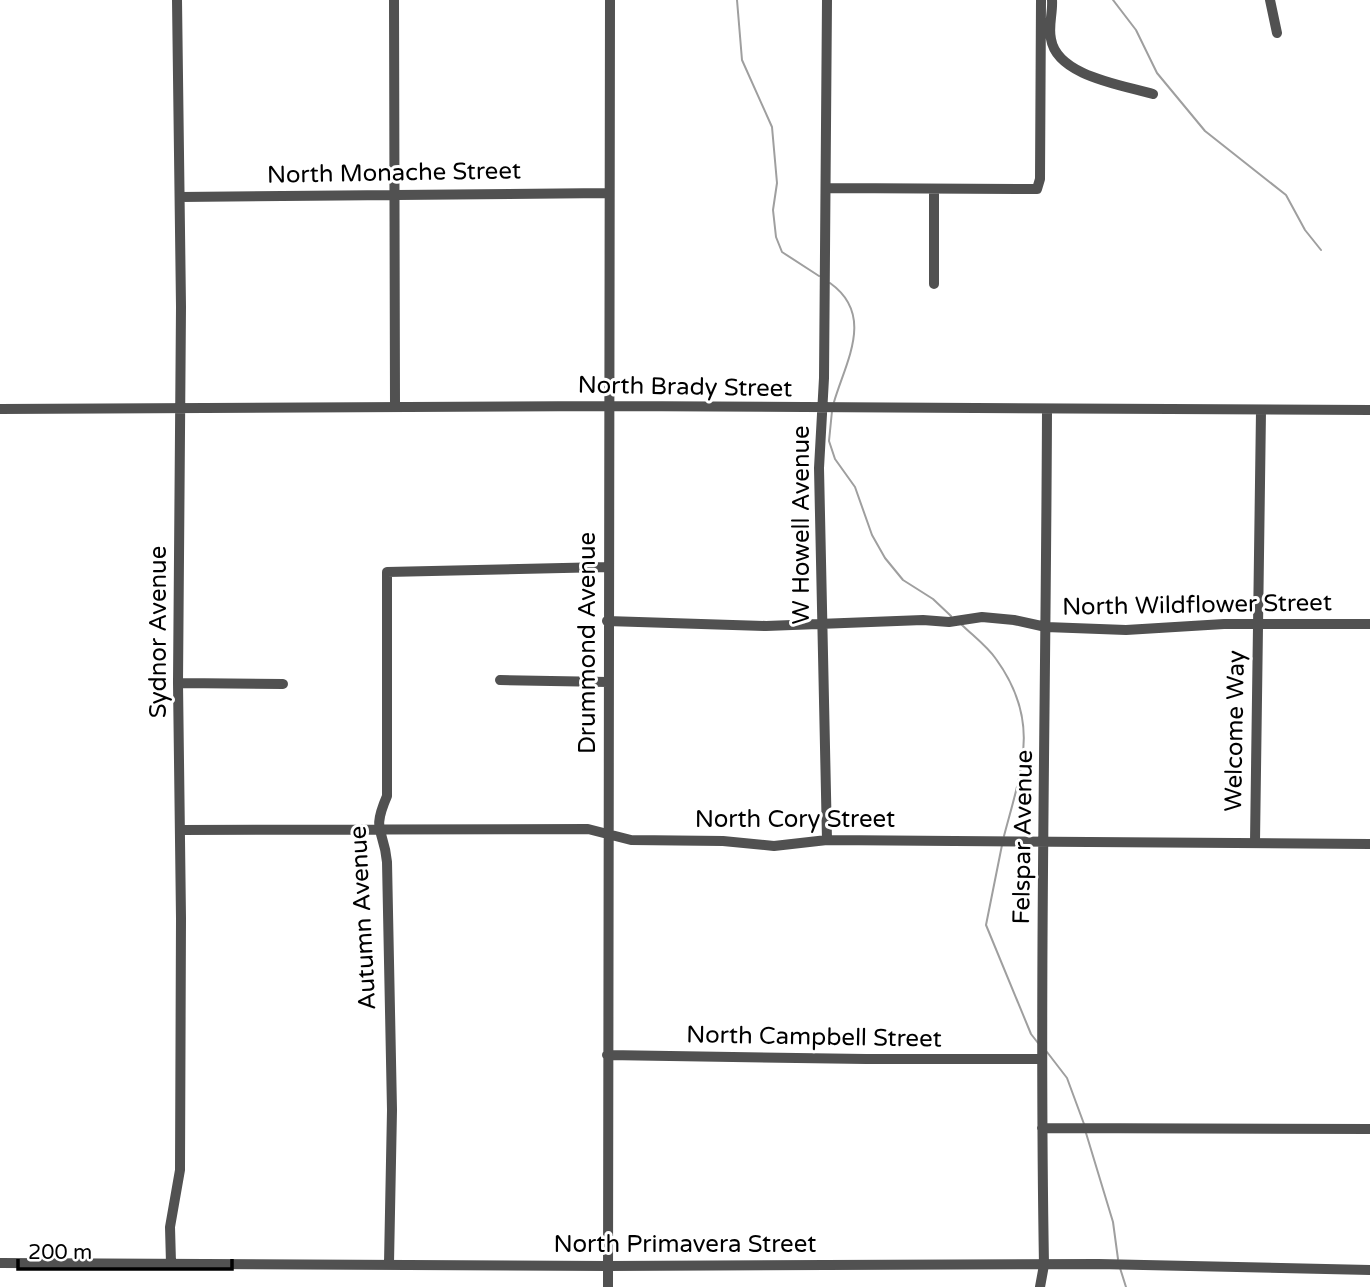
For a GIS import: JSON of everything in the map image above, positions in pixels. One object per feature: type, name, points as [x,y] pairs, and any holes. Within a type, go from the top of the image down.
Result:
[{"type":"street","name":"Sydnor Avenue","points":[[171,1263],[170,1227],[180,1170],[180,197],[177,0]]},
{"type":"street","points":[[394,0],[395,407]]},
{"type":"street","name":"Drummond Avenue","points":[[607,1287],[610,0]]},
{"type":"street","name":"W Howell Avenue","points":[[827,0],[824,378],[819,468],[827,840]]},
{"type":"street","points":[[827,188],[1037,189],[1040,179],[1041,0]]},
{"type":"street","points":[[1052,0],[1051,39],[1056,54],[1083,74],[1153,94]]},
{"type":"street","points":[[1270,0],[1276,33]]},
{"type":"street","points":[[934,190],[934,284]]},
{"type":"street","name":"North Monache Street","points":[[180,197],[609,193]]},
{"type":"street","name":"North Brady Street","points":[[0,409],[610,407],[1370,410]]},
{"type":"street","name":"Felspar Avenue","points":[[1040,1287],[1044,1265],[1041,1059],[1046,409]]},
{"type":"street","name":"Welcome Way","points":[[1255,842],[1261,411]]},
{"type":"street","name":"Autumn Avenue","points":[[388,1263],[391,1110],[387,862],[378,819],[387,796],[387,572],[607,567]]},
{"type":"street","name":"North Wildflower Street","points":[[607,621],[766,626],[923,620],[949,622],[982,617],[1046,627],[1126,630],[1257,624],[1370,624]]},
{"type":"street","points":[[500,680],[608,682]]},
{"type":"street","points":[[178,683],[283,684]]},
{"type":"street","name":"North Cory Street","points":[[180,830],[569,828],[588,829],[631,840],[723,841],[774,846],[827,840],[1370,844]]},
{"type":"street","name":"North Campbell Street","points":[[607,1055],[1041,1059]]},
{"type":"street","points":[[1042,1128],[1370,1129]]},
{"type":"street","name":"North Primavera Street","points":[[0,1263],[608,1266],[1098,1264],[1370,1270]]},
{"type":"waterway","points":[[737,0],[742,60],[772,127],[777,183],[773,210],[776,237],[782,252],[819,276]]},
{"type":"waterway","points":[[1113,0],[1136,30],[1157,73],[1205,131],[1286,195],[1305,230],[1321,250]]},
{"type":"waterway","points":[[830,283],[844,296],[851,309],[854,324],[850,355],[834,402]]},
{"type":"waterway","points":[[832,411],[829,441],[835,459],[855,487],[872,535],[885,558],[903,580],[933,599],[951,616]]},
{"type":"waterway","points":[[961,624],[992,654],[1010,682],[1019,703],[1024,745],[1017,788],[1004,836]]},
{"type":"waterway","points":[[1002,845],[986,925],[1031,1034],[1038,1043]]},
{"type":"waterway","points":[[1047,1052],[1067,1078],[1084,1124]]},
{"type":"waterway","points":[[1086,1133],[1113,1222],[1118,1259]]},
{"type":"waterway","points":[[1120,1268],[1126,1287]]}]
